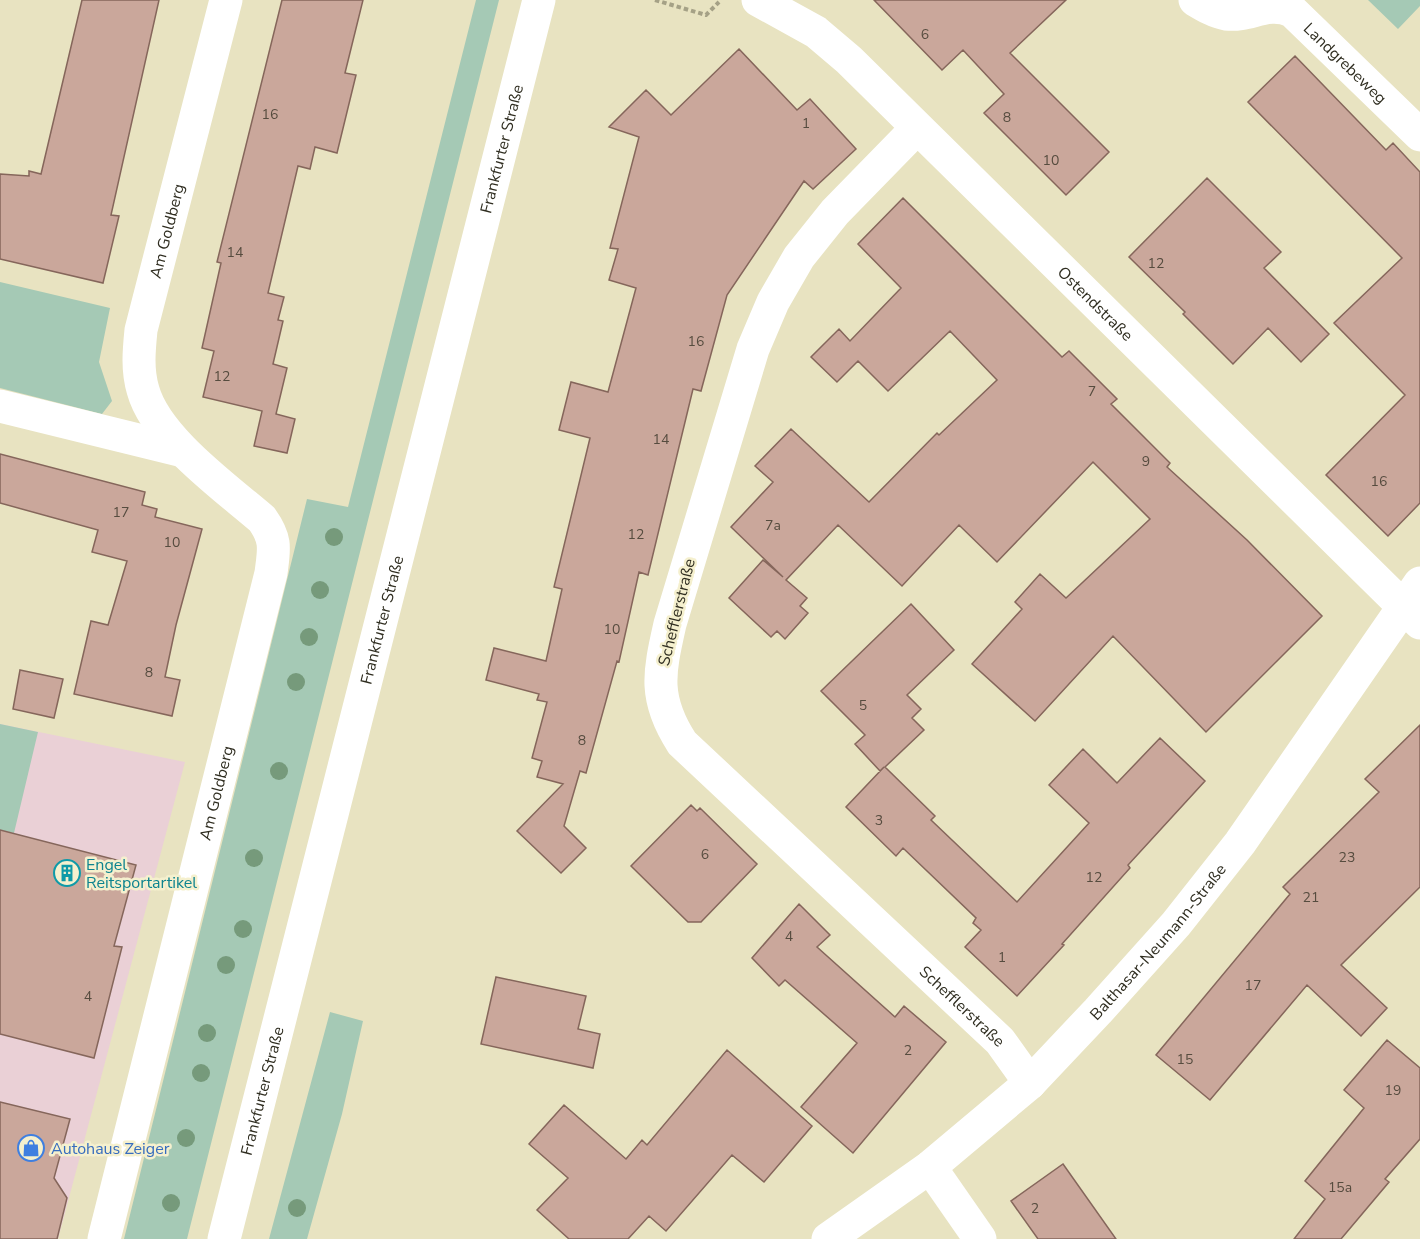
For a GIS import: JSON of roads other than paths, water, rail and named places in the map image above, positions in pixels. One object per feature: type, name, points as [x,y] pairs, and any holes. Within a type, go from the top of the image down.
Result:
[{"type":"street","name":"Am Goldberg","points":[[104,1239],[272,573],[274,548],[271,532],[262,519],[183,451],[158,419],[143,391],[138,360],[141,330],[226,0]]},
{"type":"street","name":"Frankfurter Straße","points":[[224,1239],[539,0]]},
{"type":"street","name":"Ostendstraße","points":[[758,0],[816,32],[849,60],[1414,605]]},
{"type":"street","name":"Landgrebeweg","points":[[1195,0],[1205,7],[1228,14],[1276,3],[1284,6],[1292,11],[1420,135]]},
{"type":"street","name":"Schefflerstraße","points":[[917,128],[835,212],[800,257],[773,302],[753,349],[670,624],[660,668],[661,698],[682,743],[1000,1041],[1030,1083]]},
{"type":"street","name":"Am Goldberg","points":[[0,406],[183,451]]},
{"type":"street","name":"Balthasar-Neumann-Straße","points":[[828,1239],[930,1167],[1030,1083],[1098,1011],[1183,915],[1240,843],[1414,605]]},
{"type":"street","points":[[930,1167],[980,1239]]},
{"type":"place","name":"Engel Reitsportartikel","points":[[67,873]]},
{"type":"place","name":"Autohaus Zeiger","points":[[31,1148]]}]
